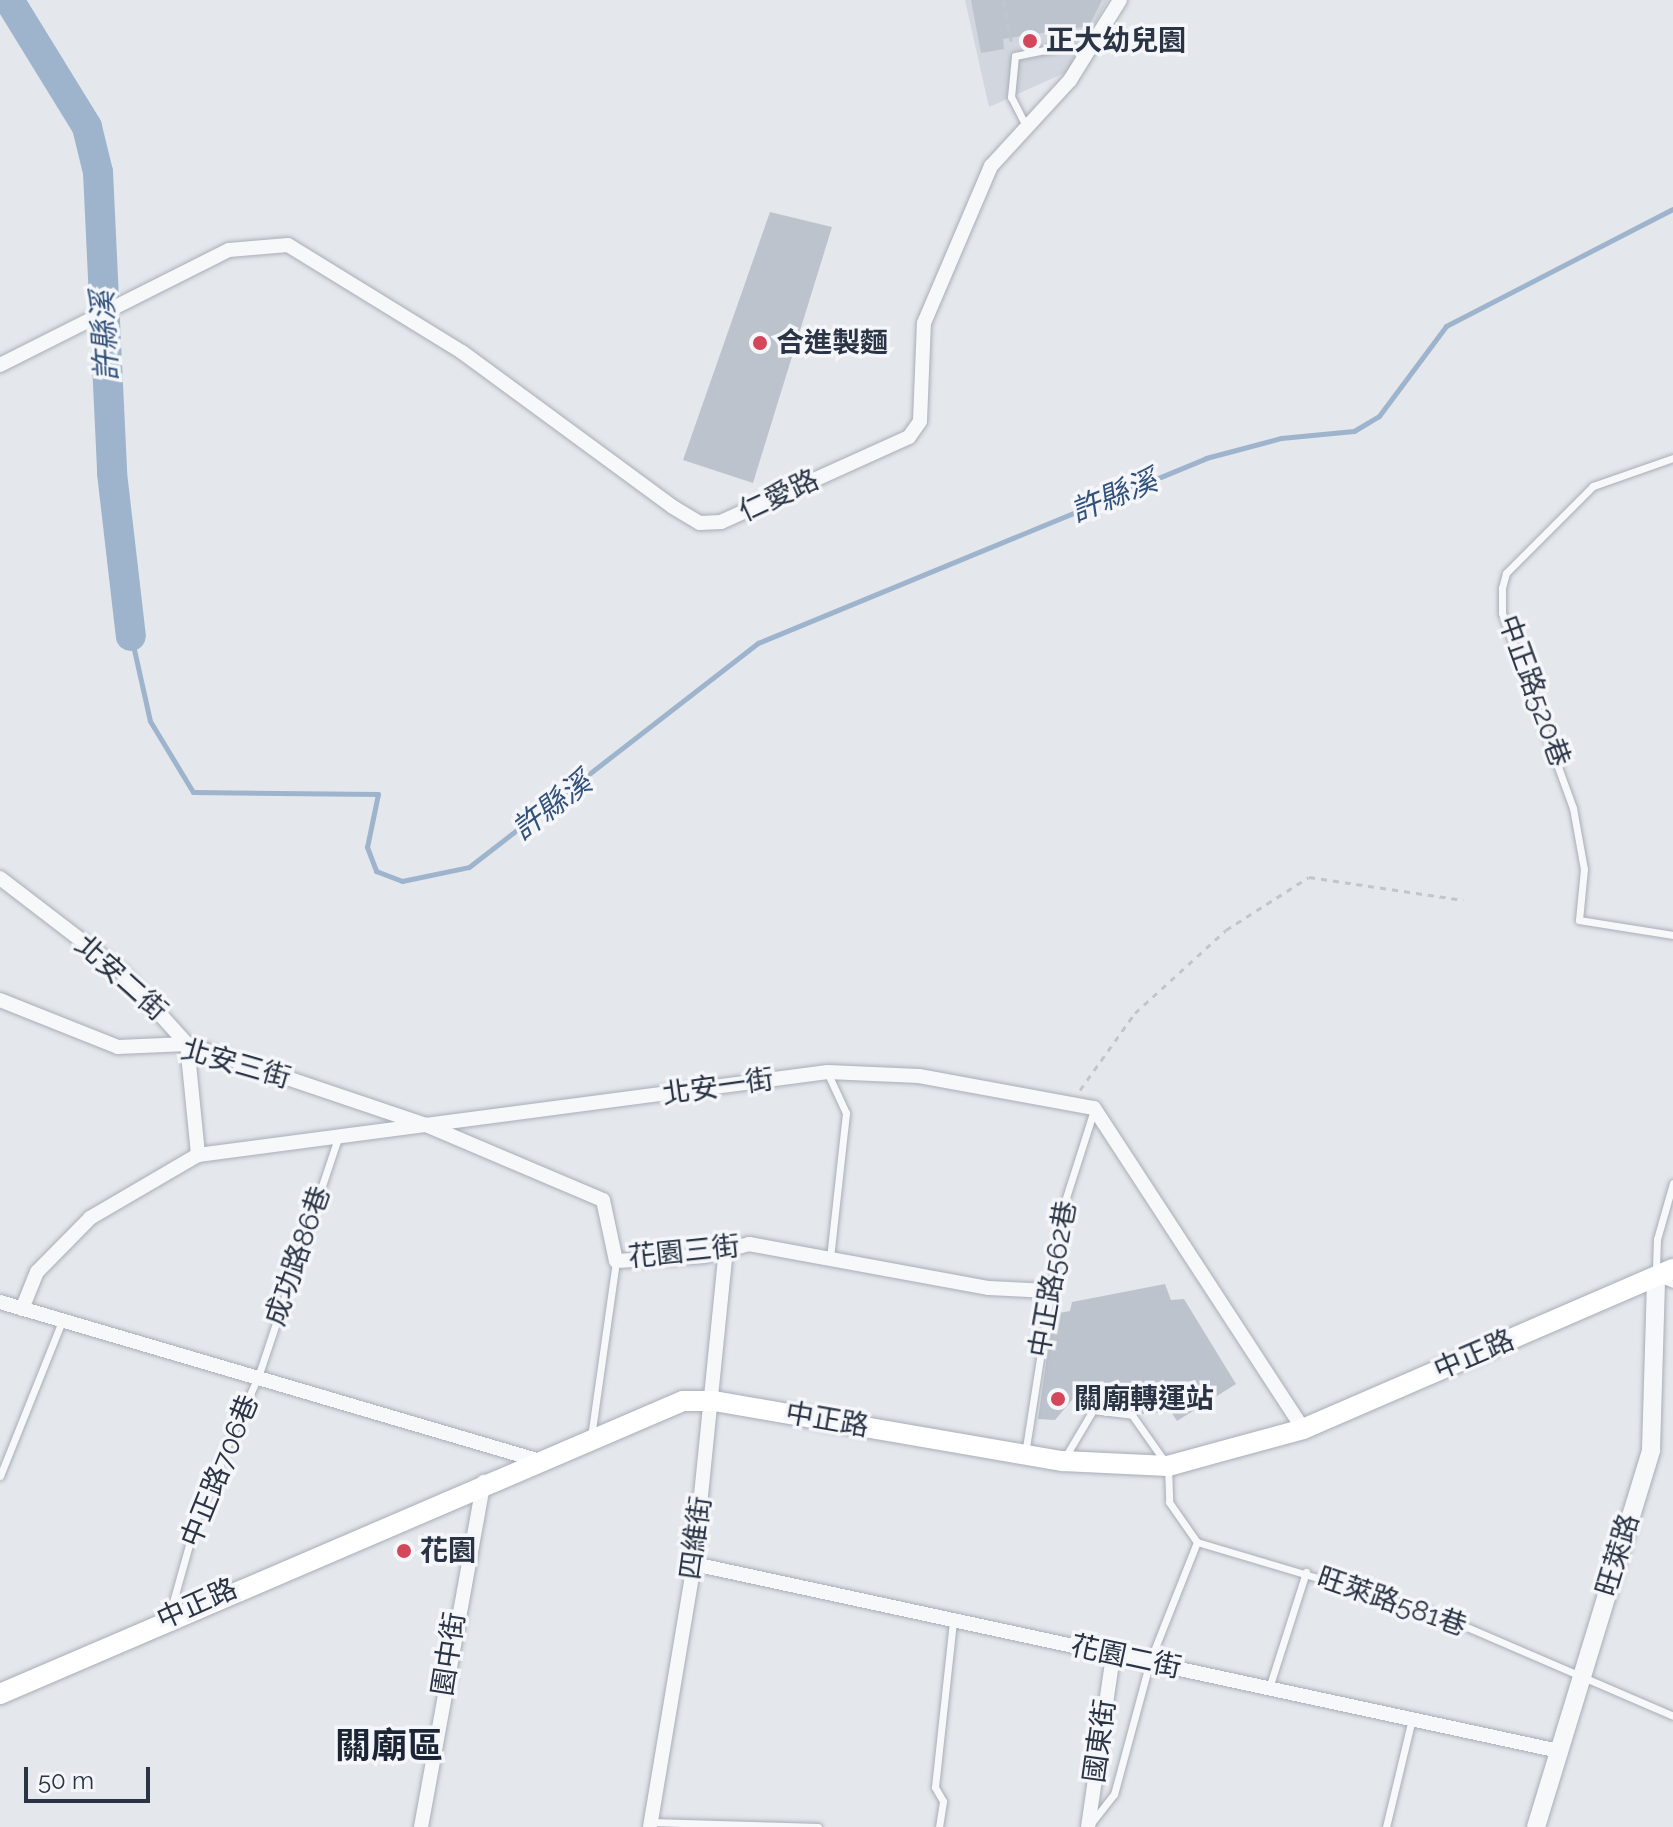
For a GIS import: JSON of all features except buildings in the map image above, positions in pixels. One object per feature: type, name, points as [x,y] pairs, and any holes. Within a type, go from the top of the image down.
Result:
[{"type":"main road","name":"中正路","points":[[0,1694],[169,1616],[484,1481],[683,1401],[714,1401],[1063,1461],[1168,1466],[1303,1429],[1667,1277]]},
{"type":"street","name":"仁愛路","points":[[0,365],[229,250],[288,245],[357,281],[673,507],[700,523],[721,522],[909,437],[920,421],[924,323],[991,166],[1070,80],[1120,0]]},
{"type":"street","name":"北安二街","points":[[0,878],[121,971],[187,1044],[198,1155]]},
{"type":"street","name":"北安三街","points":[[0,1000],[118,1047],[187,1044],[426,1125]]},
{"type":"street","name":"北安一街","points":[[22,1309],[37,1272],[90,1218],[198,1155],[828,1072],[919,1076],[1073,1099],[1094,1108]]},
{"type":"street","points":[[1094,1108],[1303,1429]]},
{"type":"street","name":"花園三街","points":[[426,1125],[603,1200],[616,1261],[704,1256],[726,1247],[830,1259],[989,1288],[1049,1291]]},
{"type":"street","name":"四維街","points":[[650,1825],[694,1564],[714,1401],[726,1247]]},
{"type":"street","name":"旺萊路","points":[[1536,1827],[1651,1450],[1667,1277]]},
{"type":"street","points":[[0,1302],[259,1374],[537,1460]]},
{"type":"street","name":"園中街","points":[[421,1827],[484,1481]]},
{"type":"street","name":"花園二街","points":[[694,1564],[1559,1751]]},
{"type":"street","name":"國東街","points":[[1088,1827],[1113,1655]]},
{"type":"lane","points":[[1026,126],[1011,97],[1015,56],[1070,45]]},
{"type":"lane","name":"中正路520巷","points":[[1673,458],[1593,486],[1506,573],[1502,588],[1506,624],[1573,808],[1584,869],[1579,920],[1673,935]]},
{"type":"lane","points":[[828,1072],[846,1113],[830,1259]]},
{"type":"lane","name":"中正路562巷","points":[[1025,1454],[1064,1204],[1094,1108]]},
{"type":"lane","name":"成功路86巷","points":[[259,1374],[338,1138]]},
{"type":"lane","points":[[1667,1277],[1657,1239],[1673,1183]]},
{"type":"lane","points":[[591,1439],[616,1261]]},
{"type":"lane","points":[[0,1476],[62,1321]]},
{"type":"lane","name":"中正路706巷","points":[[169,1616],[199,1509],[259,1374]]},
{"type":"lane","points":[[1063,1461],[1093,1410],[1132,1415],[1168,1466],[1169,1502],[1197,1542],[1150,1661],[1114,1794],[1088,1827]]},
{"type":"lane","name":"旺萊路581巷","points":[[1197,1542],[1432,1612],[1673,1716]]},
{"type":"lane","points":[[1269,1688],[1306,1572]]},
{"type":"lane","points":[[939,1827],[943,1801],[935,1787],[953,1618]]},
{"type":"lane","points":[[1386,1827],[1412,1719]]},
{"type":"lane","points":[[650,1825],[818,1827]]},
{"type":"path","points":[[1003,0],[1015,56]]},
{"type":"path","points":[[1073,1099],[1135,1013],[1226,930],[1309,877],[1463,900]]},
{"type":"shaded area","name":"正大幼兒園","points":[[965,0],[1108,0],[1069,71],[989,107]]},
{"type":"waterway","name":"許縣溪","points":[[9,0],[87,127],[98,172],[112,473],[131,636]]},
{"type":"waterway","name":"許縣溪","points":[[131,636],[150,721],[193,792],[378,794],[367,847],[376,871],[402,881],[469,867],[758,643],[1206,458],[1281,438],[1354,431],[1379,416],[1446,326],[1673,209]]},
{"type":"place","name":"正大幼兒園","points":[[1030,41]]},
{"type":"place","name":"合進製麵","points":[[760,343]]},
{"type":"place","name":"關廟轉運站","points":[[1058,1399]]},
{"type":"place","name":"花園","points":[[404,1551]]},
{"type":"district","name":"關廟區","points":[[389,1746]]}]
